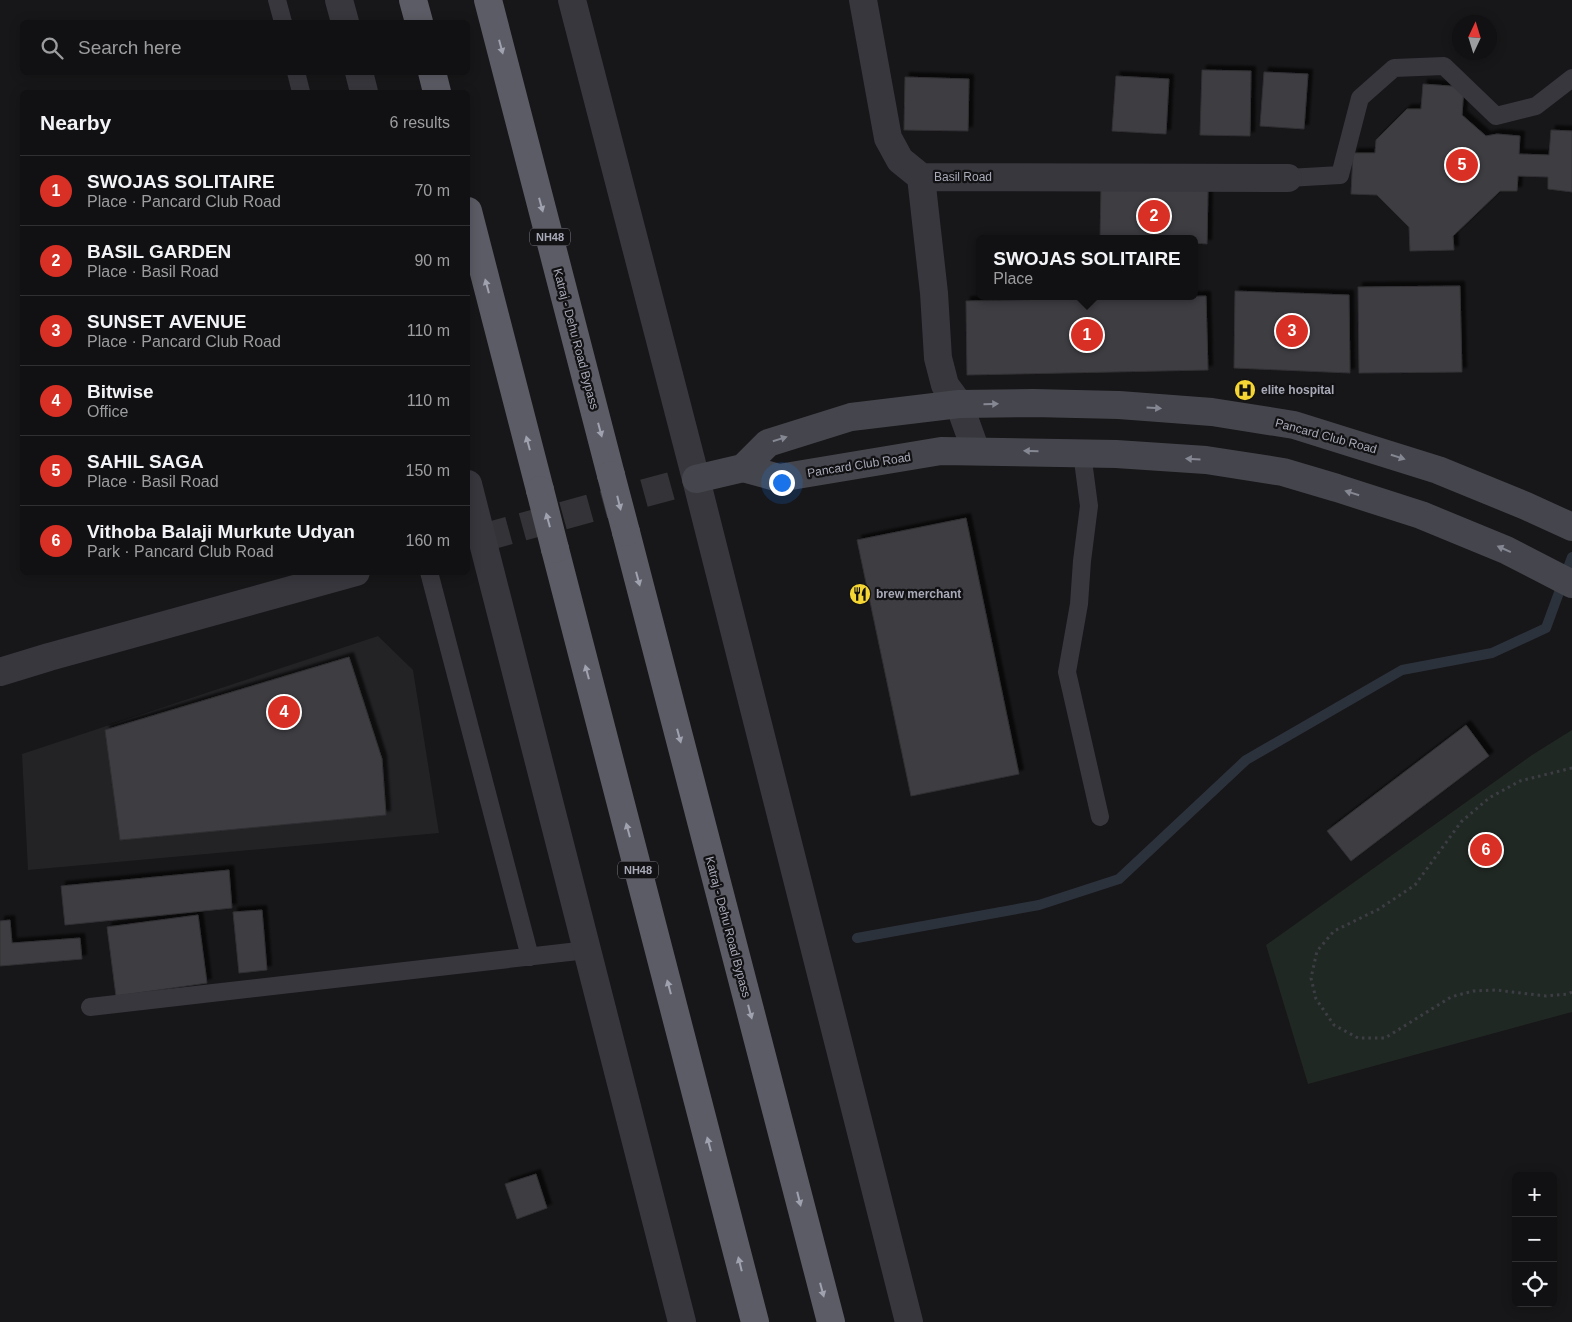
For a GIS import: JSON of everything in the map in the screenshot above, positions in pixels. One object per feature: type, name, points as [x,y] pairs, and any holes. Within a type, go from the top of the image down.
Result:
[{"type":"highway","points":[[413,0],[418,20]]},
{"type":"highway","name":"Katraj - Dehu Road Bypass","points":[[488,0],[831,1322]]},
{"type":"highway","points":[[433,75],[436,90]]},
{"type":"highway","name":"NH48","points":[[470,219],[754,1317]]},
{"type":"main road","name":"Pancard Club Road","points":[[1570,527],[1526,506],[1438,470],[1294,425],[1212,412],[1119,405],[959,404],[852,417],[768,443],[743,468],[779,478],[941,451],[1116,454],[1206,460],[1283,472],[1421,515],[1506,550],[1572,584]]},
{"type":"main road","points":[[696,479],[743,468]]},
{"type":"street","points":[[339,0],[344,20]]},
{"type":"street","points":[[572,0],[696,479],[909,1322]]},
{"type":"street","points":[[863,0],[888,138],[900,160],[921,177]]},
{"type":"street","points":[[359,75],[363,90]]},
{"type":"street","name":"Basil Road","points":[[976,451],[959,404],[945,385],[938,358],[945,293],[921,177],[1288,178]]},
{"type":"street","points":[[470,500],[475,540],[587,950],[682,1322]]},
{"type":"street","points":[[0,672],[345,575]]},
{"type":"lane","points":[[277,0],[282,20]]},
{"type":"lane","points":[[1288,178],[1340,175],[1360,98],[1394,68],[1444,66],[1496,116],[1536,106],[1572,78]]},
{"type":"lane","points":[[297,75],[301,90]]},
{"type":"lane","points":[[1082,453],[1088,506],[1078,604],[1067,672],[1100,817]]},
{"type":"lane","points":[[430,575],[530,956]]},
{"type":"lane","points":[[90,1007],[587,950]]},
{"type":"path","points":[[1572,768],[1520,781],[1488,798],[1460,822],[1415,885],[1379,909],[1334,931],[1317,950],[1310,978],[1316,999],[1334,1025],[1358,1038],[1385,1038],[1451,997],[1473,991],[1496,990],[1546,996],[1572,992]]},
{"type":"shaded area","points":[[378,636],[413,670],[439,833],[28,870],[22,754]]},
{"type":"shaded area","points":[[1572,730],[1572,1012],[1308,1084],[1266,945],[1532,755]]},
{"type":"building","points":[[1202,70],[1251,71],[1250,136],[1200,135]]},
{"type":"building","points":[[1264,72],[1308,74],[1304,129],[1260,126]]},
{"type":"building","points":[[1116,76],[1169,79],[1166,134],[1112,131]]},
{"type":"building","points":[[905,77],[969,79],[968,131],[904,130]]},
{"type":"building","points":[[1423,84],[1464,87],[1462,115],[1486,136],[1497,134],[1520,136],[1519,154],[1549,155],[1551,130],[1572,131],[1572,192],[1548,189],[1548,177],[1518,176],[1517,191],[1500,191],[1453,236],[1454,250],[1410,251],[1409,227],[1377,195],[1351,194],[1353,153],[1375,153],[1376,140],[1407,109],[1421,109]]},
{"type":"building","points":[[1101,188],[1208,190],[1207,244],[1198,243],[1198,235],[1100,235]]},
{"type":"building","points":[[1460,286],[1462,372],[1359,373],[1358,287]]},
{"type":"building","points":[[1235,291],[1349,295],[1350,373],[1234,368]]},
{"type":"building","points":[[1198,296],[1206,296],[1208,370],[967,375],[966,301],[1198,300]]},
{"type":"building","points":[[966,518],[1019,774],[911,796],[857,540]]},
{"type":"building","points":[[349,657],[382,759],[386,815],[120,840],[105,730]]},
{"type":"building","points":[[1466,725],[1489,756],[1351,861],[1327,831]]},
{"type":"building","points":[[229,870],[232,908],[65,925],[61,886]]},
{"type":"building","points":[[262,910],[267,970],[239,973],[233,912]]},
{"type":"building","points":[[198,915],[207,983],[116,996],[107,927]]},
{"type":"building","points":[[10,920],[12,943],[80,938],[82,959],[0,966],[0,921]]},
{"type":"building","points":[[536,1174],[547,1208],[517,1219],[505,1184]]},
{"type":"waterway","points":[[857,938],[1039,905],[1119,879],[1246,760],[1402,670],[1492,653],[1546,628],[1572,557]]},
{"type":"tunnel","points":[[482,538],[696,479]]},
{"type":"place","name":"SAHIL SAGA","points":[[1462,165]]},
{"type":"place","name":"BASIL GARDEN","points":[[1154,216]]},
{"type":"place","name":"SUNSET AVENUE","points":[[1292,331]]},
{"type":"place","name":"SWOJAS SOLITAIRE","points":[[1087,335]]},
{"type":"place","name":"elite hospital","points":[[1245,390]]},
{"type":"place","name":"brew merchant","points":[[860,594]]},
{"type":"place","name":"Bitwise","points":[[284,712]]},
{"type":"place","name":"Vithoba Balaji Murkute Udyan","points":[[1486,850]]}]
